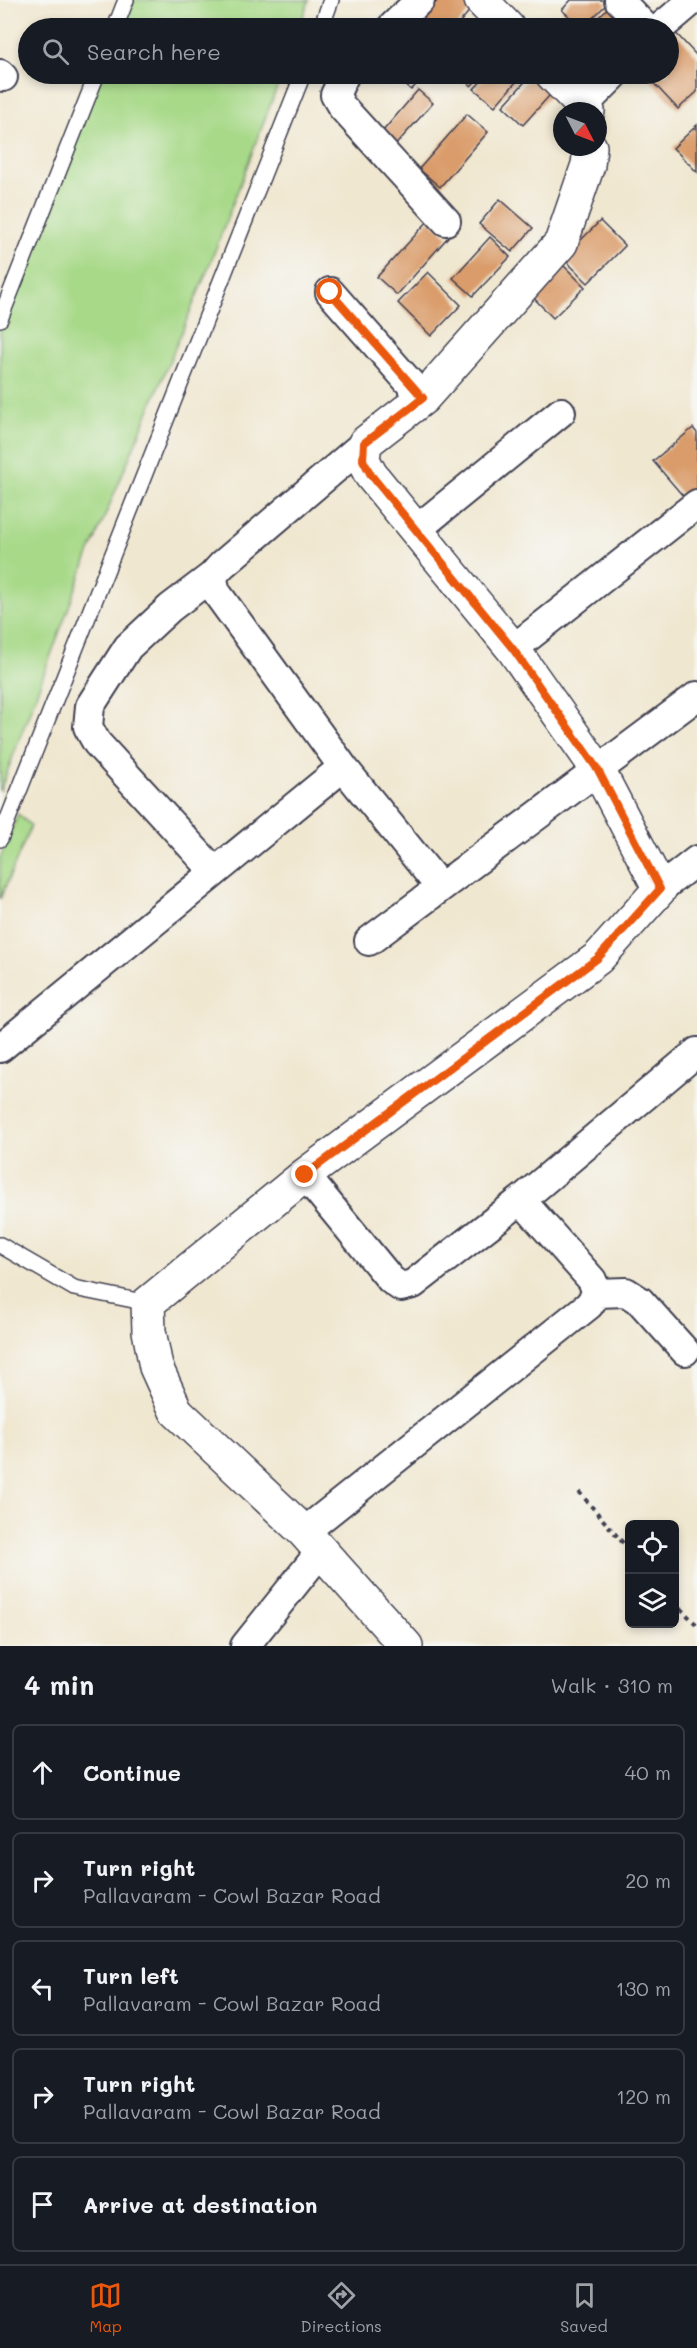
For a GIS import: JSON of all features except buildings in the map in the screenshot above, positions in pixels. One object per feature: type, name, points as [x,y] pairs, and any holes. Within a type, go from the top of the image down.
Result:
[{"type":"street","points":[[401,18],[420,0]]},
{"type":"street","points":[[481,0],[498,18]]},
{"type":"street","points":[[620,0],[637,18]]},
{"type":"street","points":[[672,18],[693,0]]},
{"type":"street","points":[[340,84],[335,95],[342,107],[446,221]]},
{"type":"street","points":[[561,84],[578,102]]},
{"type":"street","points":[[591,102],[606,84]]},
{"type":"street","points":[[215,872],[97,743],[88,727],[90,706],[128,647],[170,608],[213,576],[222,565],[364,443],[423,398],[561,243],[588,165],[589,156]]},
{"type":"street","points":[[330,292],[423,398]]},
{"type":"street","points":[[416,530],[561,412]]},
{"type":"street","points":[[364,443],[363,460],[371,475],[513,649],[598,770],[660,889]]},
{"type":"street","points":[[513,649],[697,504]]},
{"type":"street","points":[[213,576],[216,592],[343,767],[440,887]]},
{"type":"street","points":[[369,941],[697,696]]},
{"type":"street","points":[[0,1048],[343,767]]},
{"type":"street","points":[[406,1646],[313,1541],[176,1411],[156,1367],[149,1331],[148,1303],[305,1175],[598,958],[660,889],[697,860]]},
{"type":"street","points":[[305,1175],[391,1280],[401,1287],[414,1284],[521,1200],[697,1052]]},
{"type":"street","points":[[521,1200],[592,1280],[597,1293]]},
{"type":"street","points":[[597,1293],[626,1292],[633,1296],[685,1351]]},
{"type":"street","points":[[245,1646],[313,1541],[589,1305],[597,1293]]},
{"type":"lane","points":[[119,18],[126,0]]},
{"type":"lane","points":[[325,18],[331,0]]},
{"type":"lane","points":[[0,319],[93,84]]},
{"type":"lane","points":[[0,839],[299,84]]},
{"type":"lane","points":[[0,1245],[74,1288],[148,1303]]},
{"type":"path","points":[[579,1492],[625,1545]]},
{"type":"path","points":[[679,1606],[697,1625]]},
{"type":"green space","points":[[122,0],[309,0],[303,18],[115,18]]},
{"type":"green space","points":[[89,84],[278,84],[208,269],[85,564],[0,791],[0,309]]},
{"type":"green space","points":[[18,814],[31,826],[0,899],[0,858]]},
{"type":"route","points":[[305,1175],[598,958],[660,889],[598,770],[513,649],[371,475],[363,460],[364,443],[423,398],[330,292]]}]
